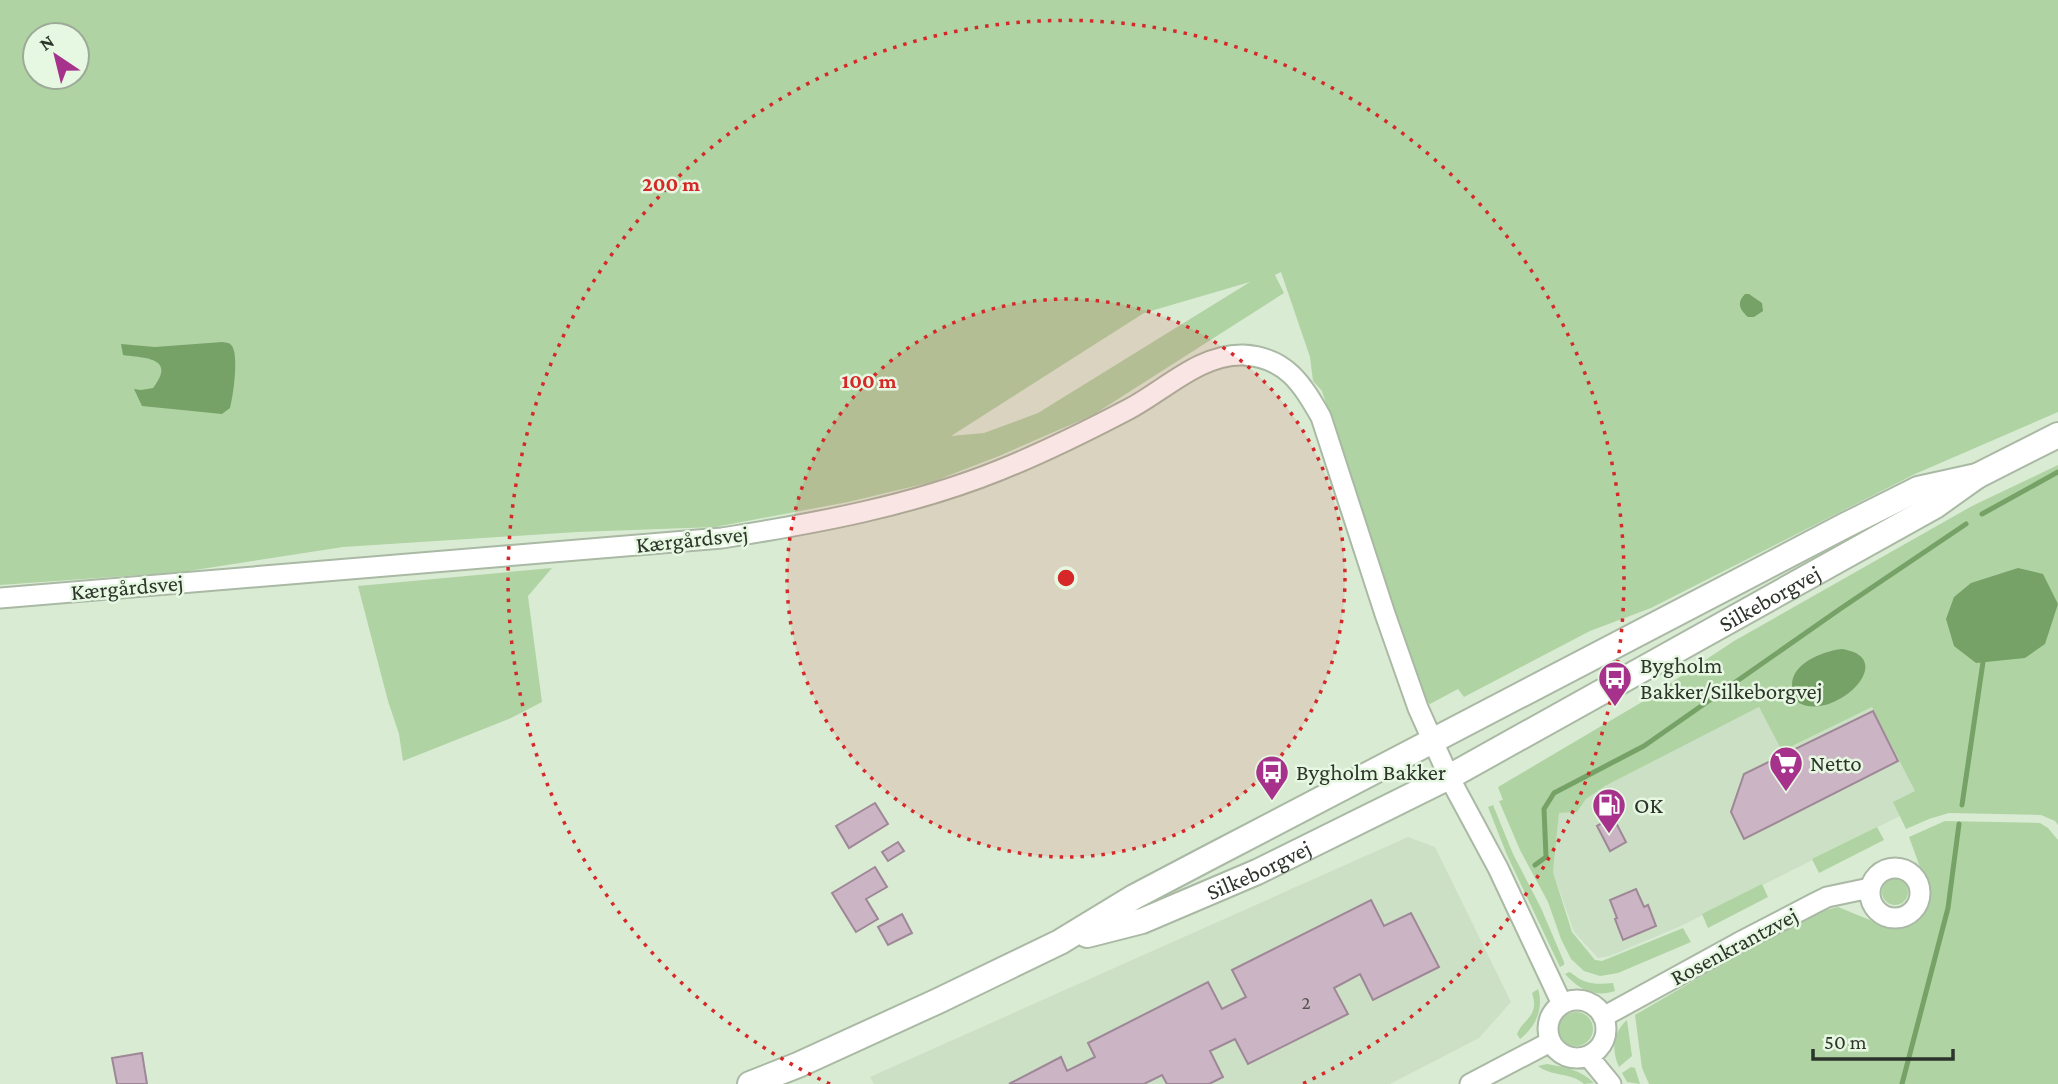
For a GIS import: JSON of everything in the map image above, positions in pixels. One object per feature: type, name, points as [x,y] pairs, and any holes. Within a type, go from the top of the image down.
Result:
[{"type":"main road","name":"Silkeborgvej","points":[[1060,942],[1142,921],[1257,872],[1449,777],[1935,506],[1977,476],[2058,435]]},
{"type":"main road","name":"Silkeborgvej","points":[[750,1084],[912,1013],[1060,942],[1145,891],[1918,489],[1977,476]]},
{"type":"street","name":"Kærgårdsvej","points":[[0,598],[709,539],[800,526],[932,495],[999,471],[1068,441],[1192,370],[1217,359],[1241,355],[1268,359],[1289,371],[1321,418],[1385,614],[1418,708],[1433,741]]},
{"type":"street","points":[[1433,741],[1449,777],[1498,868],[1562,1003]]},
{"type":"street","name":"Rosenkrantzvej","points":[[1604,1017],[1815,902],[1870,888]]},
{"type":"street","points":[[1586,1001],[1597,1007],[1604,1017],[1604,1040],[1598,1049],[1588,1056],[1566,1056],[1557,1051],[1550,1042],[1549,1020],[1554,1010],[1562,1003],[1586,1001]]},
{"type":"street","points":[[1471,1084],[1550,1042]]},
{"type":"street","points":[[1588,1056],[1611,1084]]},
{"type":"shaded area","points":[[0,0],[2058,0],[2058,412],[1915,474],[1651,608],[1590,631],[1464,697],[1458,689],[1430,704],[1422,698],[1322,391],[1313,381],[1310,357],[1281,272],[1275,275],[1284,293],[1093,415],[932,482],[848,502],[715,527],[577,532],[343,547],[182,572],[0,585]],"holes":[[[1250,282],[1038,413],[984,433],[951,436],[1144,313]]]},
{"type":"shaded area","points":[[1745,294],[1762,303],[1763,311],[1754,317],[1748,317],[1741,309],[1740,303]]},
{"type":"shaded area","points":[[222,342],[232,346],[235,358],[230,408],[222,414],[142,406],[134,389],[153,388],[159,378],[160,365],[148,359],[123,355],[121,344],[155,347]]},
{"type":"shaded area","points":[[2058,465],[2058,825],[2041,815],[1949,813],[1906,829],[1893,802],[1915,791],[1872,707],[1782,751],[1759,707],[1605,786],[1586,799],[1577,812],[1559,813],[1553,872],[1572,932],[1595,960],[1602,961],[1683,928],[1691,942],[1618,973],[1600,976],[1584,971],[1571,959],[1548,902],[1520,850],[1499,801],[1503,800],[1498,787],[1642,702],[1734,641],[1972,506]]},
{"type":"shaded area","points":[[552,568],[528,596],[542,702],[511,718],[403,761],[399,734],[358,586]]},
{"type":"shaded area","points":[[2018,568],[2043,574],[2058,604],[2045,644],[2025,658],[1976,663],[1954,646],[1946,619],[1954,597],[1971,583]]},
{"type":"shaded area","points":[[1842,649],[1859,655],[1865,664],[1864,675],[1856,686],[1844,697],[1829,704],[1813,707],[1799,703],[1793,692],[1795,673],[1810,659]]},
{"type":"shaded area","points":[[1759,707],[1782,751],[1872,707],[1924,804],[1681,926],[1610,956],[1598,958],[1574,932],[1553,872],[1559,813],[1577,812],[1586,799],[1605,786]]},
{"type":"shaded area","points":[[1493,805],[1564,962],[1560,967],[1507,855],[1488,807]]},
{"type":"shaded area","points":[[1945,821],[2040,823],[2058,840],[2058,1084],[1649,1084],[1642,1068],[1635,1015],[1741,953],[1822,911],[1838,907],[1892,929],[1909,925],[1922,915],[1930,901],[1929,884],[1909,837]]},
{"type":"shaded area","points":[[1877,827],[1884,840],[1819,873],[1812,859]]},
{"type":"shaded area","points":[[1408,837],[1435,847],[1511,1002],[1479,1038],[1390,1084],[874,1084],[870,1077]]},
{"type":"shaded area","points":[[1895,879],[1905,882],[1908,892],[1905,902],[1895,905],[1885,902],[1882,892],[1885,882]]},
{"type":"shaded area","points":[[1762,884],[1768,897],[1708,928],[1702,914]]},
{"type":"shaded area","points":[[1569,972],[1586,982],[1613,983],[1615,991],[1587,991],[1565,974]]},
{"type":"shaded area","points":[[1538,989],[1540,1003],[1537,1017],[1520,1039],[1517,1034],[1532,1012],[1532,993]]},
{"type":"shaded area","points":[[1576,1012],[1588,1017],[1593,1029],[1588,1041],[1576,1046],[1564,1041],[1559,1029],[1564,1017]]},
{"type":"shaded area","points":[[1627,1020],[1632,1056],[1619,1067],[1615,1054],[1616,1036]]},
{"type":"shaded area","points":[[1547,1064],[1578,1072],[1594,1083],[1584,1084],[1538,1066]]},
{"type":"shaded area","points":[[1631,1067],[1635,1068],[1640,1084],[1627,1082],[1622,1073]]},
{"type":"building","name":"Netto","points":[[1873,711],[1898,761],[1744,839],[1731,812],[1744,774]]},
{"type":"building","points":[[875,803],[888,824],[849,848],[836,826]]},
{"type":"building","points":[[1613,817],[1626,842],[1610,851],[1597,826]]},
{"type":"building","points":[[898,842],[904,851],[888,861],[882,852]]},
{"type":"building","points":[[875,867],[887,887],[866,899],[878,919],[856,932],[832,893]]},
{"type":"building","points":[[1636,889],[1644,907],[1648,905],[1656,926],[1623,940],[1610,900]]},
{"type":"building","points":[[1371,900],[1384,926],[1411,913],[1439,967],[1373,1000],[1360,974],[1334,988],[1348,1014],[1248,1064],[1235,1039],[1210,1051],[1223,1077],[1209,1084],[1167,1084],[1162,1075],[1144,1084],[1009,1084],[1061,1057],[1067,1071],[1095,1057],[1088,1043],[1208,982],[1222,1009],[1246,997],[1232,970]]},
{"type":"building","points":[[902,914],[912,933],[888,945],[878,927]]},
{"type":"building","points":[[142,1053],[147,1084],[117,1084],[112,1058]]},
{"type":"waterway","points":[[1982,514],[2058,472]]},
{"type":"waterway","points":[[1535,865],[1546,857],[1544,809],[1554,793],[1644,746],[1966,524]]},
{"type":"waterway","points":[[1962,805],[1983,662]]},
{"type":"waterway","points":[[1902,1084],[1948,908],[1959,824]]},
{"type":"place","name":"Bygholm Bakker/Silkeborgvej","points":[[1615,708]]},
{"type":"place","name":"Netto","points":[[1786,793]]},
{"type":"place","name":"Bygholm Bakker","points":[[1272,802]]},
{"type":"place","name":"OK","points":[[1609,835]]}]
